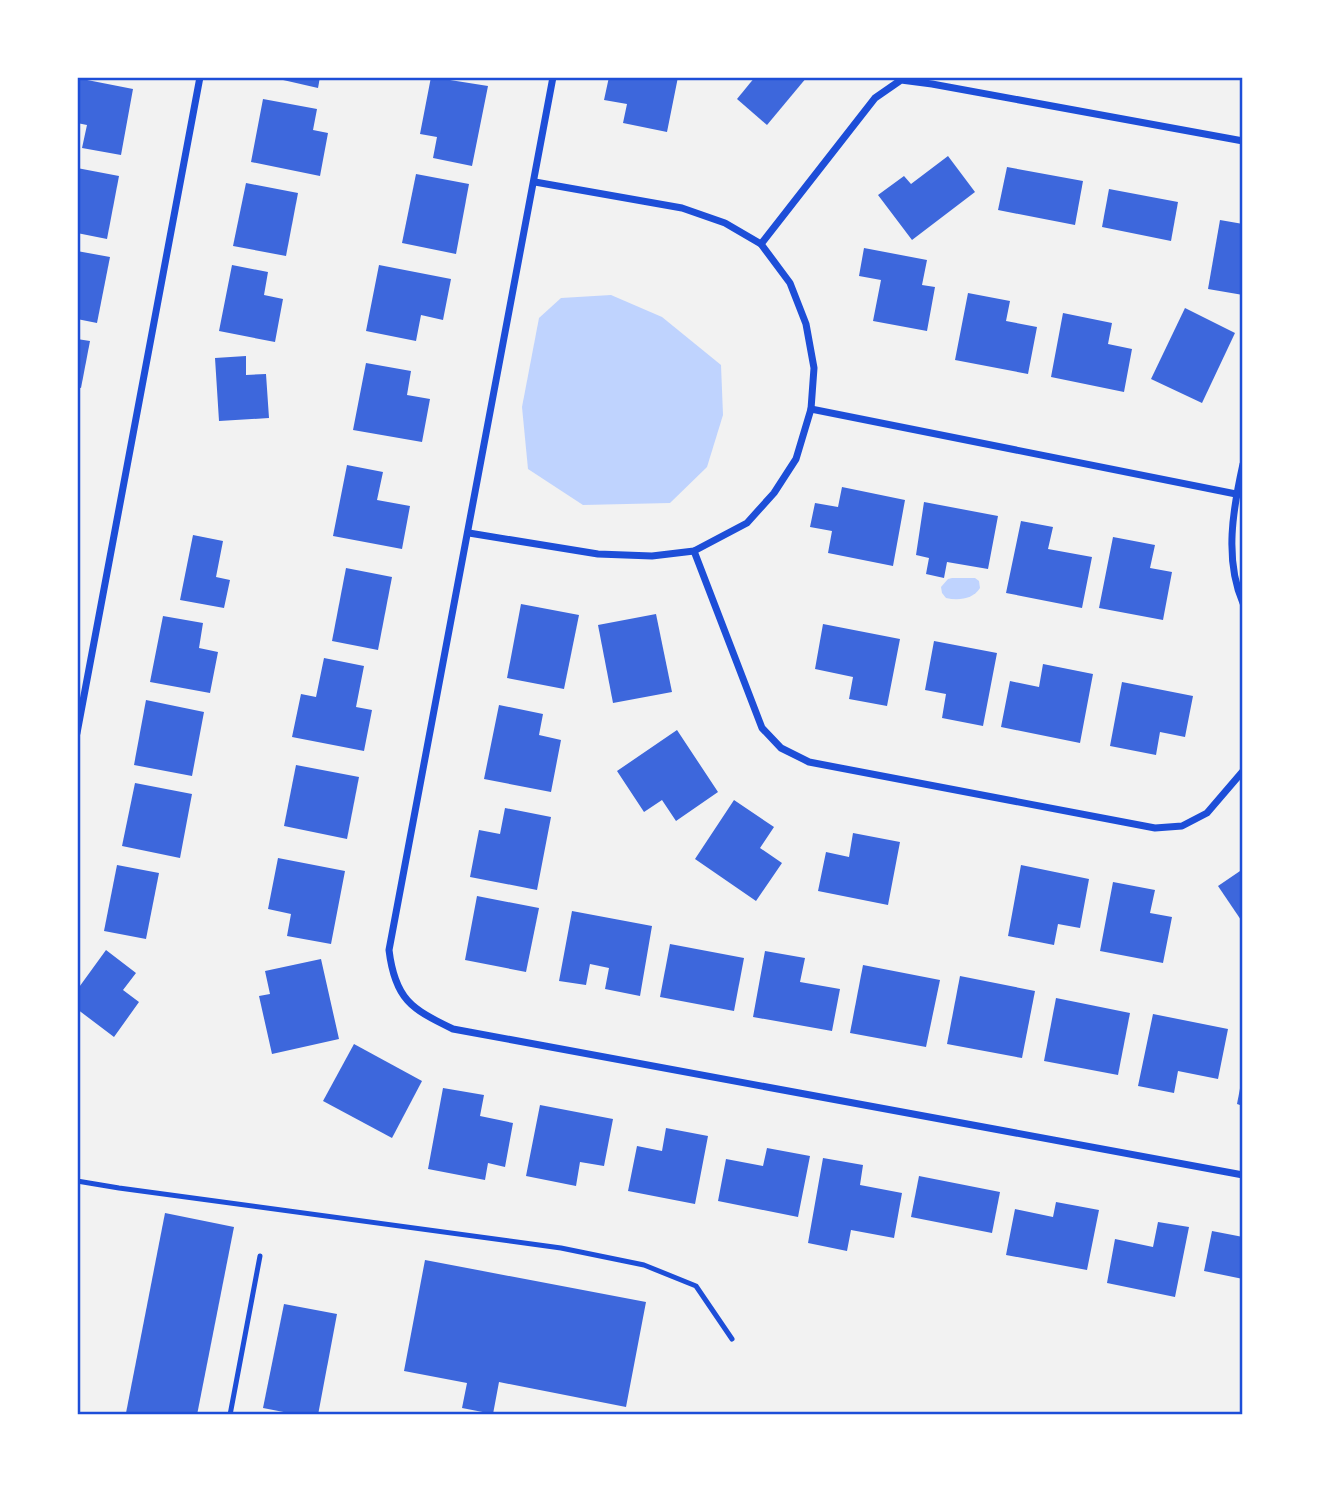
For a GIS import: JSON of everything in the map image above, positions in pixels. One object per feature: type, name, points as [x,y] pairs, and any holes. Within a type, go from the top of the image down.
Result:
[{"type":"street","points":[[77,733],[200,77]]},
{"type":"street","points":[[553,77],[389,950],[392,975],[405,999],[425,1016],[453,1029],[1243,1175]]},
{"type":"street","points":[[761,244],[875,98],[901,80],[932,83],[1243,141]]},
{"type":"street","points":[[469,533],[598,554],[652,556],[694,551],[747,523],[774,493],[796,459],[811,409],[814,368],[806,324],[790,283],[761,244],[724,223],[682,208],[535,182]]},
{"type":"street","points":[[811,409],[1236,494]]},
{"type":"street","points":[[1243,464],[1236,494],[1231,541],[1239,594],[1243,603]]},
{"type":"street","points":[[694,551],[762,728],[781,748],[809,762],[1156,828],[1182,826],[1207,813],[1243,771]]},
{"type":"lane","points":[[77,1181],[561,1248],[644,1265],[696,1286],[732,1339]]},
{"type":"lane","points":[[229,1415],[260,1256]]},
{"type":"water","points":[[611,295],[662,317],[721,365],[723,415],[707,467],[670,503],[583,505],[528,469],[522,407],[539,318],[561,298]]},
{"type":"water","points":[[952,578],[975,578],[979,581],[980,588],[974,595],[965,598],[946,598],[941,587]]},
{"type":"building","points":[[270,77],[320,77],[318,88]]},
{"type":"building","points":[[431,77],[488,86],[472,166],[433,158],[437,137],[420,134]]},
{"type":"building","points":[[609,77],[678,77],[667,132],[623,123],[627,104],[604,100]]},
{"type":"building","points":[[755,77],[807,77],[767,125],[737,99]]},
{"type":"building","points":[[77,78],[133,89],[121,155],[82,148],[87,125],[77,123]]},
{"type":"building","points":[[263,99],[317,109],[313,130],[328,133],[320,176],[251,162]]},
{"type":"building","points":[[948,156],[975,192],[912,240],[878,195],[904,176],[911,184]]},
{"type":"building","points":[[1007,167],[1083,181],[1075,225],[998,210]]},
{"type":"building","points":[[77,168],[119,176],[107,239],[77,233]]},
{"type":"building","points":[[416,174],[469,184],[456,254],[402,243]]},
{"type":"building","points":[[246,183],[298,193],[286,256],[233,246]]},
{"type":"building","points":[[1109,189],[1178,202],[1171,241],[1102,227]]},
{"type":"building","points":[[1220,220],[1243,224],[1243,295],[1208,289]]},
{"type":"building","points":[[864,248],[927,260],[922,285],[935,287],[927,331],[873,321],[881,280],[859,276]]},
{"type":"building","points":[[77,251],[110,257],[97,323],[77,319]]},
{"type":"building","points":[[232,265],[268,272],[264,295],[283,299],[275,342],[219,331]]},
{"type":"building","points":[[379,265],[451,279],[443,320],[421,315],[416,341],[366,331]]},
{"type":"building","points":[[968,293],[1010,301],[1006,321],[1037,327],[1028,374],[955,360]]},
{"type":"building","points":[[1185,308],[1235,333],[1202,403],[1151,379]]},
{"type":"building","points":[[1063,313],[1112,323],[1108,344],[1132,349],[1124,392],[1051,377]]},
{"type":"building","points":[[77,339],[90,341],[81,388],[77,387]]},
{"type":"building","points":[[246,356],[246,375],[266,374],[269,418],[219,421],[215,358]]},
{"type":"building","points":[[366,363],[411,371],[407,395],[430,399],[422,442],[353,430]]},
{"type":"building","points":[[347,465],[383,472],[377,500],[410,506],[402,549],[333,536]]},
{"type":"building","points":[[842,487],[905,500],[893,566],[828,553],[832,531],[810,527],[815,503],[838,507]]},
{"type":"building","points":[[924,502],[998,516],[988,569],[947,562],[944,578],[926,574],[929,558],[916,555]]},
{"type":"building","points":[[1021,521],[1053,527],[1048,549],[1092,557],[1082,608],[1006,593]]},
{"type":"building","points":[[193,535],[223,541],[216,577],[230,580],[224,608],[180,600]]},
{"type":"building","points":[[1113,537],[1155,545],[1150,568],[1172,572],[1163,620],[1099,608]]},
{"type":"building","points":[[346,568],[392,577],[378,650],[332,641]]},
{"type":"building","points":[[521,604],[579,615],[564,689],[507,678]]},
{"type":"building","points":[[656,614],[672,692],[613,703],[598,625]]},
{"type":"building","points":[[163,616],[203,623],[199,648],[218,652],[210,693],[150,682]]},
{"type":"building","points":[[823,624],[900,639],[887,706],[849,699],[853,677],[815,669]]},
{"type":"building","points":[[934,641],[997,653],[983,726],[942,718],[946,694],[925,690]]},
{"type":"building","points":[[324,658],[364,666],[356,707],[372,710],[364,751],[292,737],[301,694],[316,697]]},
{"type":"building","points":[[1043,664],[1093,674],[1080,743],[1001,727],[1010,681],[1039,687]]},
{"type":"building","points":[[1122,682],[1193,696],[1185,737],[1160,732],[1156,755],[1110,746]]},
{"type":"building","points":[[146,700],[204,712],[192,776],[134,765]]},
{"type":"building","points":[[499,705],[543,714],[539,735],[561,740],[551,792],[484,779]]},
{"type":"building","points":[[677,730],[718,792],[676,821],[662,800],[644,812],[617,771]]},
{"type":"building","points":[[296,765],[359,777],[347,839],[284,826]]},
{"type":"building","points":[[135,783],[192,794],[180,858],[122,846]]},
{"type":"building","points":[[734,800],[774,827],[760,848],[782,863],[756,901],[695,859]]},
{"type":"building","points":[[505,808],[551,817],[537,890],[470,877],[479,830],[500,834]]},
{"type":"building","points":[[853,833],[900,842],[888,905],[818,891],[826,852],[849,857]]},
{"type":"building","points":[[278,858],[345,871],[331,944],[287,936],[291,914],[268,909]]},
{"type":"building","points":[[117,865],[159,873],[146,939],[104,931]]},
{"type":"building","points":[[1021,865],[1089,879],[1080,928],[1058,924],[1054,945],[1008,936]]},
{"type":"building","points":[[1243,869],[1243,923],[1218,886]]},
{"type":"building","points":[[1113,882],[1155,890],[1150,913],[1172,917],[1163,963],[1100,951]]},
{"type":"building","points":[[477,896],[539,908],[526,972],[465,960]]},
{"type":"building","points":[[572,911],[652,926],[640,996],[605,989],[609,968],[590,964],[586,985],[559,981]]},
{"type":"building","points":[[670,944],[744,958],[734,1011],[660,997]]},
{"type":"building","points":[[106,950],[136,973],[123,990],[139,1002],[114,1037],[77,1009],[77,990]]},
{"type":"building","points":[[765,951],[805,958],[800,982],[840,989],[832,1031],[753,1017]]},
{"type":"building","points":[[321,959],[339,1039],[272,1054],[259,996],[270,994],[265,971]]},
{"type":"building","points":[[863,965],[940,980],[926,1047],[850,1033]]},
{"type":"building","points":[[960,976],[1035,991],[1022,1058],[947,1044]]},
{"type":"building","points":[[1056,998],[1130,1013],[1118,1075],[1044,1061]]},
{"type":"building","points":[[1153,1014],[1228,1029],[1218,1079],[1178,1071],[1174,1093],[1138,1086]]},
{"type":"building","points":[[354,1044],[422,1081],[392,1138],[323,1101]]},
{"type":"building","points":[[1243,1078],[1243,1106],[1237,1104]]},
{"type":"building","points":[[443,1088],[484,1095],[480,1116],[513,1123],[505,1167],[488,1163],[485,1180],[428,1169]]},
{"type":"building","points":[[540,1105],[613,1119],[604,1166],[580,1162],[576,1186],[526,1176]]},
{"type":"building","points":[[666,1128],[708,1136],[695,1204],[628,1191],[637,1146],[662,1151]]},
{"type":"building","points":[[767,1148],[810,1156],[798,1217],[718,1201],[726,1159],[763,1166]]},
{"type":"building","points":[[823,1158],[863,1165],[860,1185],[902,1193],[894,1238],[851,1230],[847,1251],[808,1243]]},
{"type":"building","points":[[919,1176],[1000,1192],[992,1233],[911,1217]]},
{"type":"building","points":[[1056,1202],[1099,1210],[1087,1270],[1006,1255],[1015,1209],[1053,1217]]},
{"type":"building","points":[[165,1213],[234,1227],[197,1415],[126,1413]]},
{"type":"building","points":[[1158,1222],[1189,1227],[1175,1297],[1107,1283],[1115,1239],[1153,1247]]},
{"type":"building","points":[[1212,1231],[1243,1237],[1243,1279],[1204,1271]]},
{"type":"building","points":[[425,1260],[646,1302],[626,1407],[499,1382],[493,1414],[462,1408],[467,1383],[404,1371]]},
{"type":"building","points":[[284,1304],[337,1314],[318,1415],[299,1415],[263,1408]]}]
